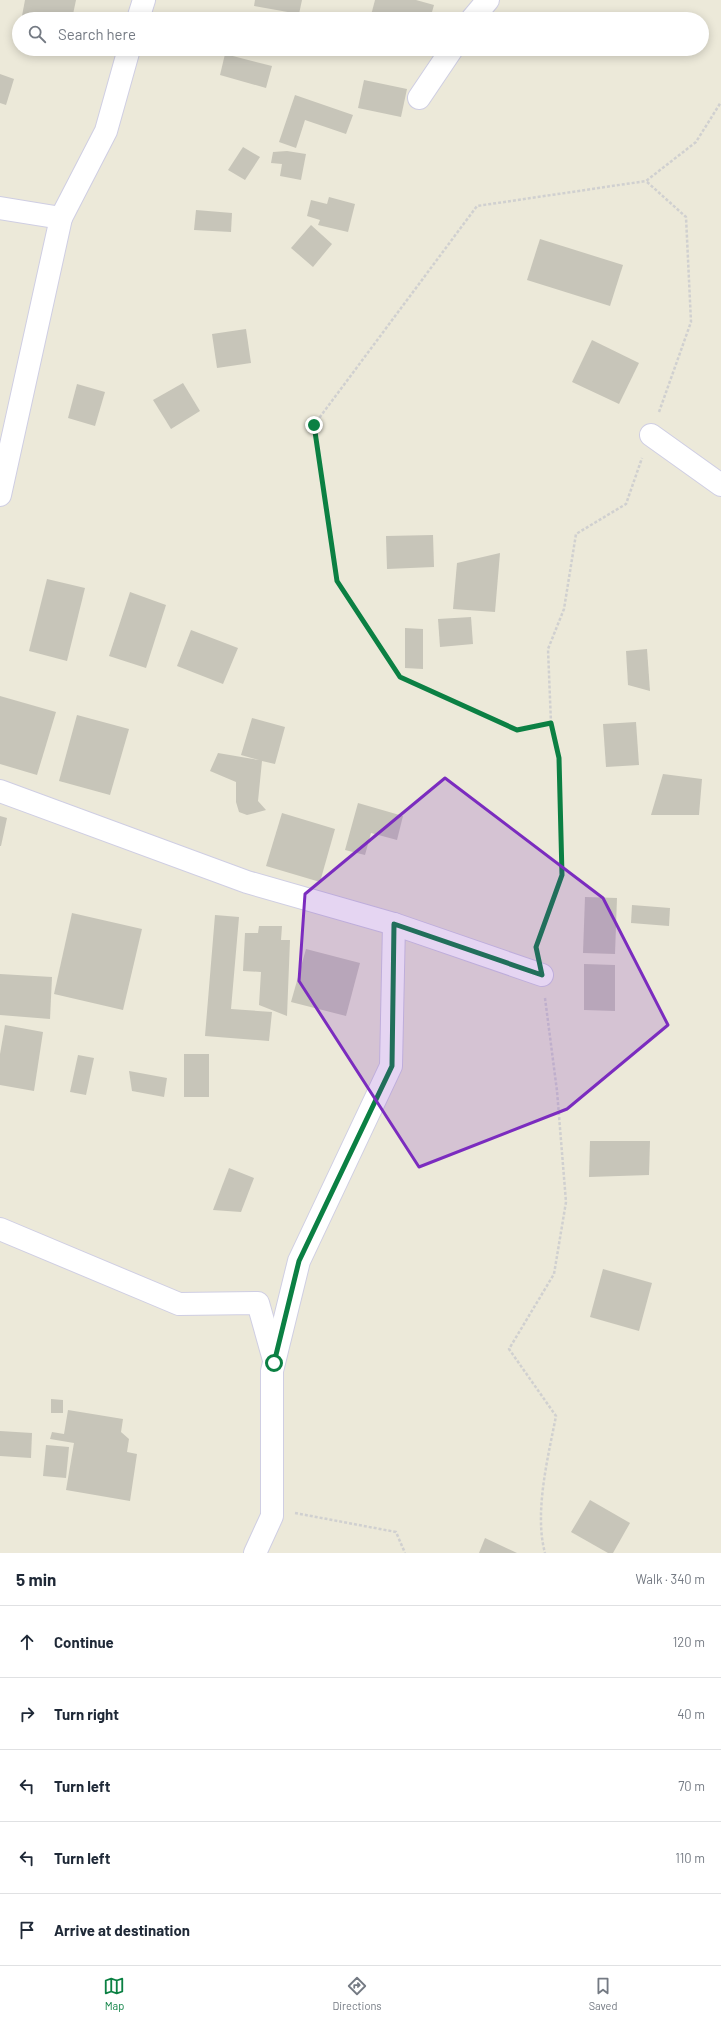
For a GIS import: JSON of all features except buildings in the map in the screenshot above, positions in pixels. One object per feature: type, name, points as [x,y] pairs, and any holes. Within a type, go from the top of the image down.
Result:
[{"type":"street","points":[[140,12],[144,0]]},
{"type":"street","points":[[478,12],[488,0]]},
{"type":"street","points":[[0,495],[61,218],[106,131],[127,56]]},
{"type":"street","points":[[419,98],[447,56]]},
{"type":"street","points":[[0,208],[61,218]]},
{"type":"street","points":[[651,435],[721,485]]},
{"type":"street","points":[[0,791],[247,882],[394,924],[542,975]]},
{"type":"street","points":[[255,1553],[272,1516],[272,1371],[299,1261],[392,1066],[394,924]]},
{"type":"street","points":[[0,1229],[179,1304],[258,1303],[274,1363]]},
{"type":"path","points":[[551,723],[517,730],[400,677],[337,581],[314,425],[477,206],[646,182],[696,142],[721,102]]},
{"type":"path","points":[[546,1553],[542,1541],[543,1486],[556,1416],[509,1350],[554,1274],[566,1202],[557,1091],[542,975],[536,947],[562,875],[559,758],[551,723],[548,649],[564,609],[576,534],[626,504],[692,322],[686,217],[646,182]]},
{"type":"path","points":[[272,1516],[286,1511],[396,1532],[405,1553]]},
{"type":"highlighted area","points":[[445,778],[603,898],[668,1025],[567,1109],[419,1167],[299,981],[305,894]]},
{"type":"route","points":[[274,1363],[299,1261],[392,1066],[394,924],[542,975],[536,947],[562,875],[559,758],[551,723],[517,730],[400,677],[337,581],[314,425]]}]
